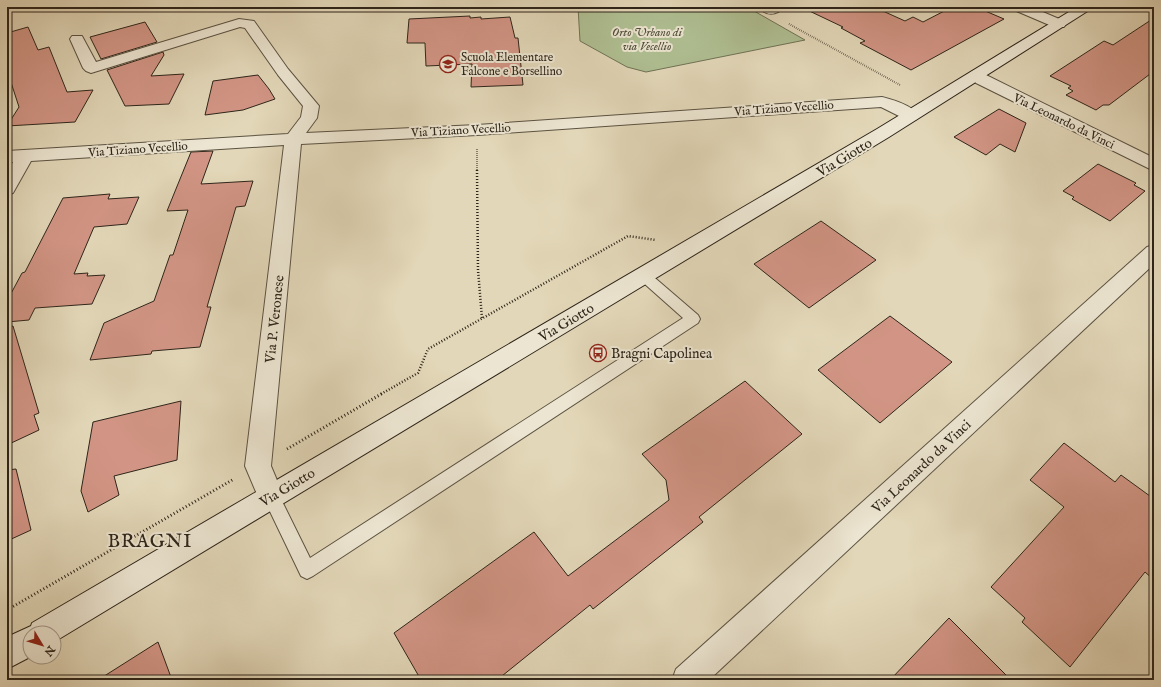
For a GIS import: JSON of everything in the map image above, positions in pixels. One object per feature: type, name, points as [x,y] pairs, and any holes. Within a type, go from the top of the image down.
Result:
[{"type":"street","points":[[1019,7],[1059,24]]},
{"type":"street","name":"Via Giotto","points":[[55,625],[911,116],[1087,7]]},
{"type":"street","points":[[77,39],[91,68],[239,23],[248,24],[283,72],[311,106],[309,118],[293,139]]},
{"type":"street","name":"Via Leonardo da Vinci","points":[[976,75],[1154,165]]},
{"type":"street","name":"Via Tiziano Vecellio","points":[[7,158],[293,139],[477,130],[882,102],[892,105],[911,116]]},
{"type":"street","name":"Via P. Veronese","points":[[271,497],[258,466],[293,139]]},
{"type":"street","points":[[7,189],[25,156]]},
{"type":"street","name":"Via Leonardo da Vinci","points":[[688,680],[1154,252]]},
{"type":"street","points":[[7,654],[22,645]]},
{"type":"lane","points":[[271,497],[307,570],[693,319],[644,275]]},
{"type":"path","points":[[771,8],[775,17],[906,88]]},
{"type":"path","points":[[477,142],[478,270],[482,318]]},
{"type":"path","points":[[286,450],[418,373],[428,349],[482,318],[628,236],[655,240],[661,237]]},
{"type":"path","points":[[7,610],[230,482]]},
{"type":"green space","name":"Orto Urbano di via Vecellio","points":[[578,7],[747,7],[805,40],[646,72],[627,67],[580,41]]},
{"type":"building","points":[[801,7],[874,7],[905,21],[913,17],[923,22],[952,7],[976,7],[1004,19],[911,70],[860,43],[865,41],[841,28],[843,27]]},
{"type":"building","points":[[470,16],[470,18],[481,17],[481,19],[510,17],[515,38],[518,38],[523,85],[471,87],[472,64],[426,66],[425,43],[407,43],[409,19]]},
{"type":"building","points":[[1154,18],[1154,71],[1109,105],[1103,105],[1096,110],[1066,95],[1073,91],[1068,88],[1071,86],[1050,76],[1104,41],[1113,45]]},
{"type":"building","points":[[145,22],[157,42],[101,59],[90,37]]},
{"type":"building","points":[[28,27],[38,50],[49,47],[67,92],[93,90],[75,122],[7,126],[19,107],[7,70],[7,33]]},
{"type":"building","points":[[163,52],[164,55],[151,76],[184,74],[169,104],[125,106],[107,70]]},
{"type":"building","points":[[258,75],[275,99],[243,110],[205,115],[213,81]]},
{"type":"building","points":[[999,109],[1026,123],[1015,152],[1000,144],[986,155],[954,137]]},
{"type":"building","points":[[213,151],[201,184],[253,181],[245,206],[236,207],[207,307],[211,307],[200,347],[152,351],[151,354],[90,360],[104,323],[154,301],[170,255],[173,255],[188,210],[167,211],[191,152]]},
{"type":"building","points":[[1098,164],[1136,183],[1134,185],[1145,191],[1110,221],[1072,199],[1074,197],[1063,191]]},
{"type":"building","points":[[110,194],[108,199],[139,197],[127,224],[94,227],[74,274],[88,273],[87,276],[105,275],[92,304],[35,308],[29,320],[7,322],[7,301],[22,273],[25,272],[63,198]]},
{"type":"building","points":[[821,221],[876,260],[809,308],[754,264]]},
{"type":"building","points":[[890,316],[952,362],[880,423],[818,370]]},
{"type":"building","points":[[13,326],[39,413],[34,415],[39,430],[7,445],[7,327]]},
{"type":"building","points":[[745,381],[802,434],[699,517],[703,522],[593,609],[590,605],[497,680],[421,680],[394,633],[534,532],[568,576],[669,500],[666,480],[642,454]]},
{"type":"building","points":[[181,401],[177,460],[114,476],[119,495],[88,512],[81,491],[93,422]]},
{"type":"building","points":[[1064,443],[1115,482],[1121,475],[1154,499],[1154,580],[1145,572],[1070,667],[1022,622],[1025,618],[991,587],[1064,507],[1030,480]]},
{"type":"building","points":[[16,469],[31,530],[7,541],[7,470]]},
{"type":"building","points":[[949,618],[1011,680],[890,680]]},
{"type":"building","points":[[158,642],[172,680],[98,680]]},
{"type":"place","name":"Scuola Elementare Falcone e Borsellino","points":[[448,64]]},
{"type":"place","name":"Bragni Capolinea","points":[[598,353]]},
{"type":"district","name":"BRAGNI","points":[[150,540]]}]
